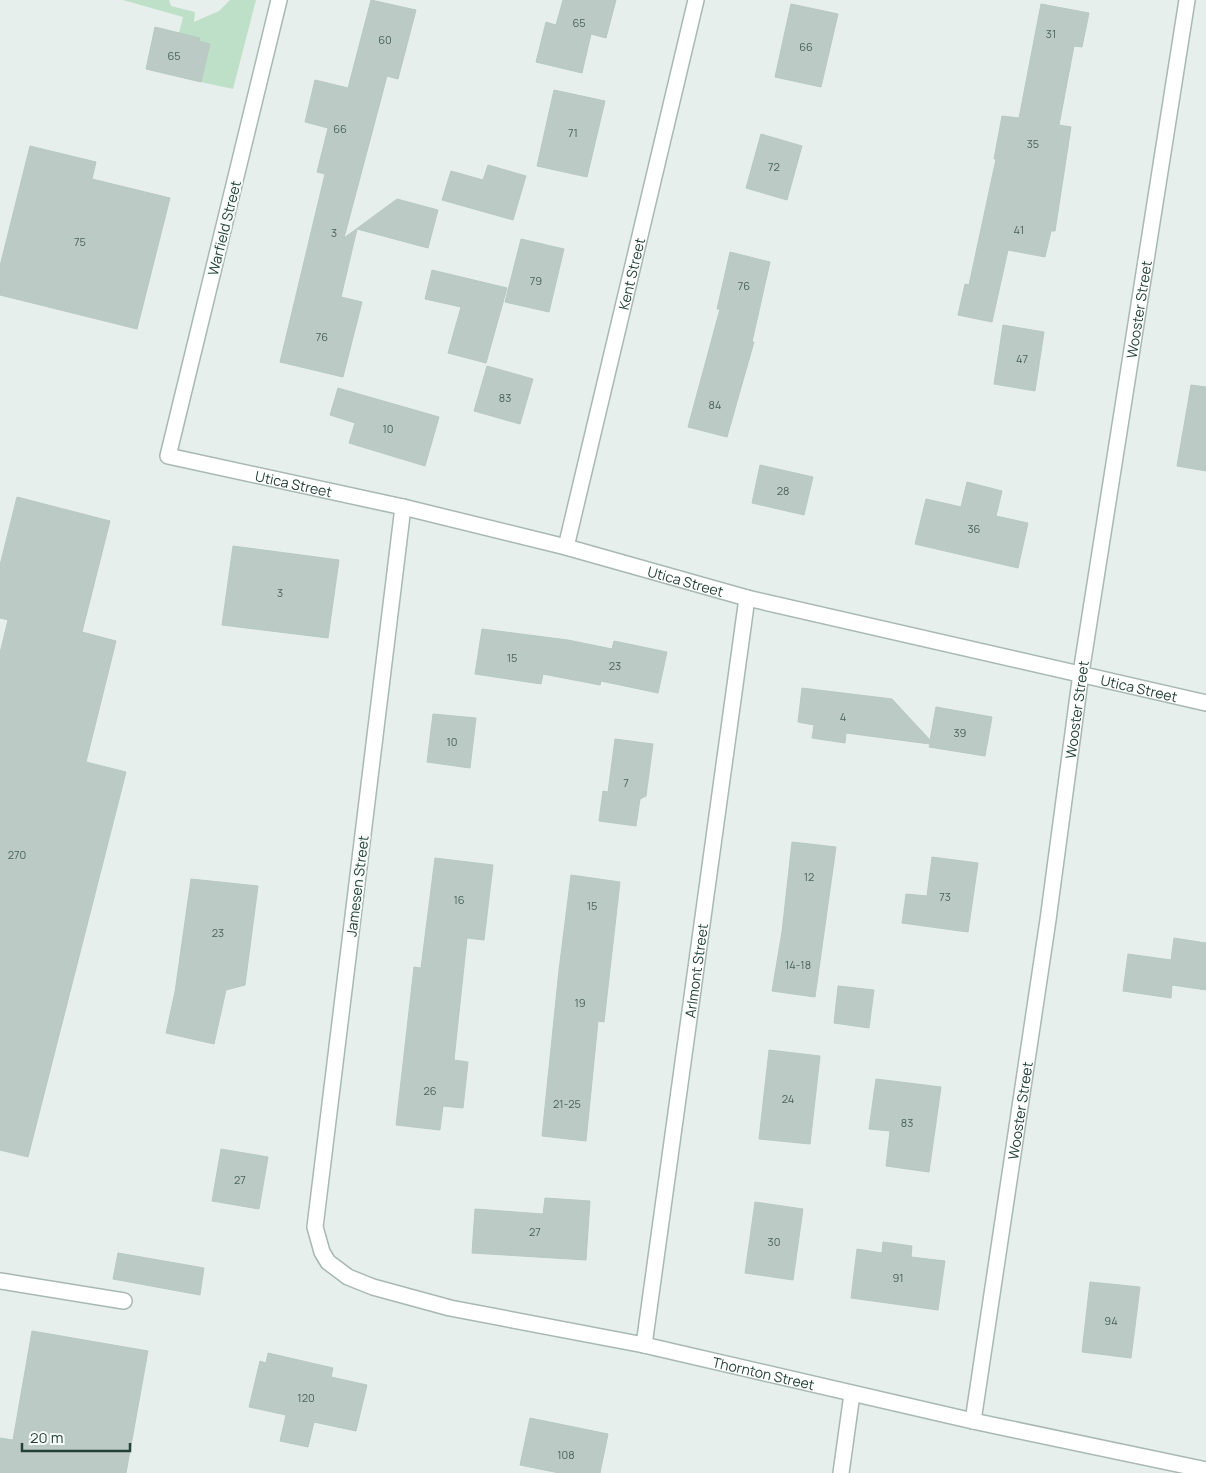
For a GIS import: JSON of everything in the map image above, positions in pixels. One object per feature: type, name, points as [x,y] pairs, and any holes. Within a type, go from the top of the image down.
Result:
[{"type":"street","name":"Warfield Street","points":[[168,456],[279,0]]},
{"type":"street","name":"Kent Street","points":[[566,547],[696,0]]},
{"type":"street","name":"Wooster Street","points":[[973,1420],[1048,920],[1081,673],[1187,0]]},
{"type":"street","name":"Utica Street","points":[[168,456],[403,507],[566,547],[747,598],[1206,703]]},
{"type":"street","name":"Jamesen Street","points":[[328,1262],[322,1252],[315,1227],[403,507]]},
{"type":"street","name":"Arlmont Street","points":[[644,1345],[747,598]]},
{"type":"street","name":"Thornton Street","points":[[328,1262],[348,1277],[373,1288],[450,1308],[644,1345],[852,1394],[1206,1470]]},
{"type":"street","points":[[0,1281],[124,1301]]},
{"type":"street","points":[[840,1473],[852,1394]]},
{"type":"green space","points":[[123,0],[169,0],[171,6],[195,12],[194,22],[219,11],[230,0],[256,0],[233,89],[201,82],[210,44],[199,41],[200,38],[179,33],[183,17]]},
{"type":"building","points":[[371,0],[416,10],[398,79],[387,76],[344,238],[397,199],[438,210],[428,248],[357,229],[341,297],[362,302],[343,377],[280,362],[325,174],[317,172],[328,128],[305,122],[315,80],[348,88]]},
{"type":"building","points":[[563,0],[616,0],[606,38],[591,34],[582,73],[536,62],[546,22],[556,25]]},
{"type":"building","points":[[791,4],[838,14],[821,87],[775,77]]},
{"type":"building","points":[[1041,4],[1089,13],[1082,47],[1074,46],[1059,125],[1071,127],[1055,231],[1051,231],[1045,257],[1008,250],[992,322],[958,315],[965,284],[969,285],[996,159],[994,159],[1002,116],[1019,118]]},
{"type":"building","points":[[155,27],[200,38],[199,41],[210,44],[201,82],[146,69]]},
{"type":"building","points":[[554,90],[605,101],[587,177],[537,166]]},
{"type":"building","points":[[761,134],[802,146],[787,200],[746,188]]},
{"type":"building","points":[[30,146],[96,162],[92,179],[170,198],[137,329],[0,295],[0,266]]},
{"type":"building","points":[[488,165],[526,176],[513,220],[442,200],[451,171],[483,180]]},
{"type":"building","points":[[521,239],[564,249],[549,312],[505,302]]},
{"type":"building","points":[[730,252],[770,262],[752,342],[754,342],[727,437],[688,427],[720,309],[717,309]]},
{"type":"building","points":[[432,270],[507,288],[486,363],[448,353],[461,307],[425,299]]},
{"type":"building","points":[[1003,325],[1044,332],[1035,391],[994,384]]},
{"type":"building","points":[[487,366],[533,379],[520,424],[474,411]]},
{"type":"building","points":[[1191,385],[1206,387],[1206,471],[1177,466]]},
{"type":"building","points":[[338,388],[439,417],[425,466],[349,443],[355,423],[330,415]]},
{"type":"building","points":[[760,465],[813,477],[804,515],[752,503]]},
{"type":"building","points":[[967,482],[1002,491],[996,516],[1028,523],[1018,568],[915,544],[926,499],[961,507]]},
{"type":"building","points":[[17,497],[110,521],[82,632],[116,641],[86,762],[126,772],[28,1157],[0,1150],[0,653],[8,620],[0,618],[0,565]]},
{"type":"building","points":[[233,546],[339,560],[328,638],[222,625]]},
{"type":"building","points":[[482,629],[568,640],[612,649],[614,641],[667,652],[658,693],[601,681],[600,685],[543,674],[541,684],[475,674]]},
{"type":"building","points":[[802,688],[892,699],[930,740],[936,707],[992,717],[985,756],[929,747],[930,744],[846,733],[845,743],[812,738],[814,725],[798,722]]},
{"type":"building","points":[[433,714],[476,718],[470,768],[427,762]]},
{"type":"building","points":[[615,739],[653,744],[646,796],[640,799],[636,826],[599,821],[603,791],[608,792]]},
{"type":"building","points":[[792,842],[836,847],[815,997],[772,991],[782,932]]},
{"type":"building","points":[[932,857],[978,863],[968,932],[902,923],[906,894],[927,896]]},
{"type":"building","points":[[435,858],[493,865],[484,940],[467,938],[454,1060],[468,1062],[463,1108],[443,1106],[440,1130],[396,1125],[414,967],[421,968]]},
{"type":"building","points":[[571,875],[620,882],[604,1022],[598,1021],[586,1141],[542,1136]]},
{"type":"building","points":[[191,879],[258,886],[245,985],[226,990],[214,1044],[166,1033],[175,992]]},
{"type":"building","points":[[1174,938],[1206,943],[1206,990],[1172,985],[1171,998],[1123,991],[1128,954],[1171,960]]},
{"type":"building","points":[[838,986],[874,990],[869,1028],[834,1023]]},
{"type":"building","points":[[769,1050],[820,1056],[810,1144],[759,1139]]},
{"type":"building","points":[[876,1079],[941,1087],[929,1172],[886,1166],[890,1131],[869,1129]]},
{"type":"building","points":[[221,1149],[268,1157],[259,1209],[212,1201]]},
{"type":"building","points":[[545,1198],[590,1201],[586,1260],[472,1253],[475,1209],[543,1214]]},
{"type":"building","points":[[755,1202],[803,1209],[793,1280],[745,1273]]},
{"type":"building","points":[[883,1242],[912,1246],[911,1257],[945,1261],[938,1310],[851,1298],[857,1249],[882,1253]]},
{"type":"building","points":[[118,1253],[204,1268],[200,1295],[113,1279]]},
{"type":"building","points":[[1090,1282],[1140,1287],[1131,1358],[1082,1352]]},
{"type":"building","points":[[32,1331],[148,1351],[126,1473],[0,1473],[0,1438],[13,1440]]},
{"type":"building","points":[[268,1353],[333,1368],[331,1377],[367,1385],[356,1431],[314,1422],[308,1447],[280,1441],[286,1415],[249,1407],[260,1361],[266,1363]]},
{"type":"building","points":[[530,1418],[608,1434],[600,1473],[559,1473],[520,1465]]}]
